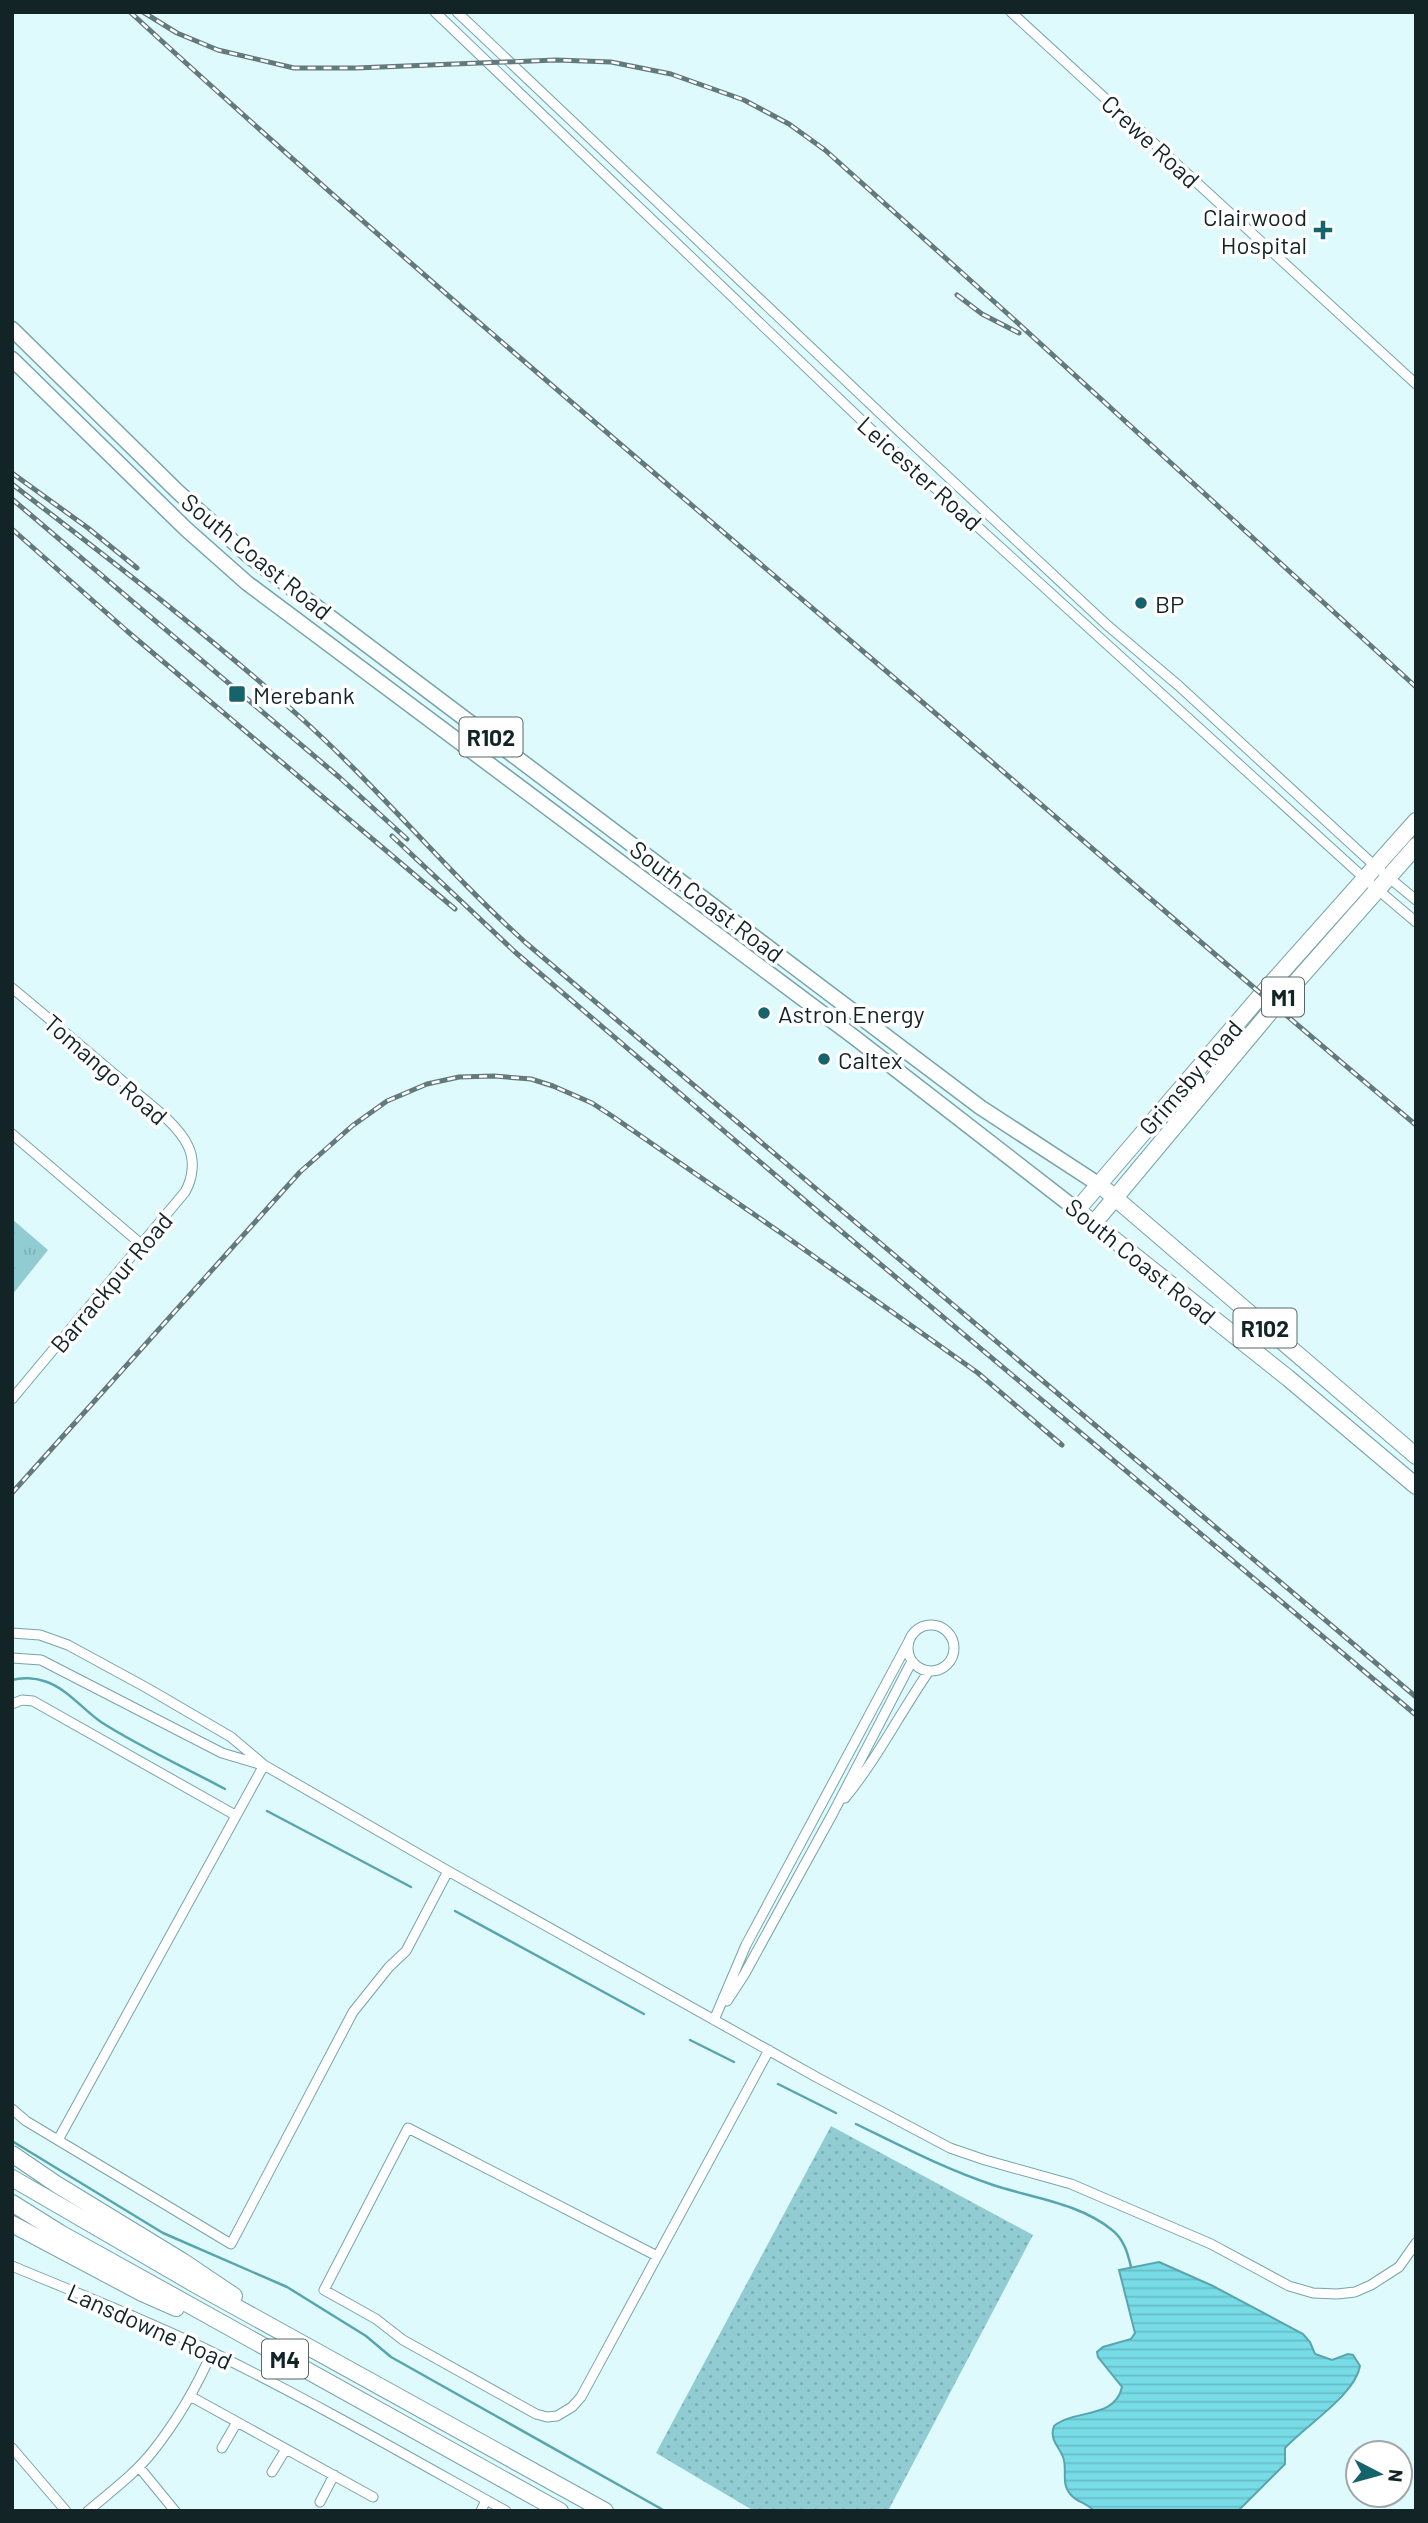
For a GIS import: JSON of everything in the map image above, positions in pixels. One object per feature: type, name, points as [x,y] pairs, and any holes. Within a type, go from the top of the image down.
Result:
[{"type":"highway","name":"Grimsby Road","points":[[1094,1223],[1376,877],[1416,821]]},
{"type":"highway","name":"Grimsby Road","points":[[1077,1210],[1376,877],[1416,846]]},
{"type":"highway","name":"South Coast Road","points":[[1098,1184],[1416,1457]]},
{"type":"highway","name":"South Coast Road","points":[[1077,1210],[1298,1387],[1416,1486]]},
{"type":"highway","points":[[12,2154],[55,2184],[182,2261],[309,2346]]},
{"type":"highway","name":"M4","points":[[12,2178],[198,2286],[605,2511]]},
{"type":"highway","name":"M4","points":[[12,2203],[60,2233],[560,2511]]},
{"type":"highway","points":[[12,2224],[142,2293],[259,2344]]},
{"type":"main road","points":[[12,320],[42,357]]},
{"type":"main road","name":"South Coast Road","points":[[12,329],[177,492],[249,556],[980,1107],[1098,1184]]},
{"type":"main road","name":"South Coast Road","points":[[12,359],[224,563],[292,619],[832,1021],[1077,1210]]},
{"type":"main road","points":[[12,371],[41,387]]},
{"type":"main road","points":[[121,466],[135,450]]},
{"type":"main road","points":[[326,642],[340,623]]},
{"type":"main road","points":[[523,790],[537,772]]},
{"type":"main road","points":[[628,869],[640,850]]},
{"type":"main road","points":[[668,898],[680,880]]},
{"type":"main road","points":[[734,948],[746,930]]},
{"type":"main road","points":[[832,1021],[847,1007]]},
{"type":"main road","points":[[998,1148],[1013,1129]]},
{"type":"street","name":"Leicester Road","points":[[435,12],[879,437],[1376,877],[1416,900]]},
{"type":"street","name":"Leicester Road","points":[[457,12],[1107,625],[1180,686],[1376,877],[1416,922]]},
{"type":"street","name":"Crewe Road","points":[[1011,12],[1416,383]]},
{"type":"street","points":[[692,259],[704,247]]},
{"type":"street","name":"Tomango Road","points":[[12,988],[154,1108],[180,1134],[192,1157]]},
{"type":"street","points":[[12,1135],[141,1244]]},
{"type":"street","name":"Barrackpur Road","points":[[12,1399],[185,1192],[191,1176],[192,1157]]},
{"type":"street","points":[[714,2020],[746,1945],[910,1639],[920,1628],[934,1625],[948,1632],[952,1638],[954,1653],[951,1660],[939,1670],[929,1671],[917,1667],[912,1661],[908,1647],[910,1639]]},
{"type":"street","points":[[12,1633],[40,1635],[68,1645],[231,1737],[264,1765],[447,1871],[714,2020],[950,2147],[985,2160],[1071,2183],[1211,2244],[1289,2286],[1313,2293],[1355,2292],[1371,2285],[1399,2267],[1416,2242]]},
{"type":"street","points":[[12,1658],[41,1660],[222,1753],[264,1765]]},
{"type":"street","points":[[714,2020],[744,1975],[912,1661]]},
{"type":"street","points":[[833,1813],[868,1769],[929,1671]]},
{"type":"street","points":[[12,1704],[22,1700],[33,1701],[235,1815]]},
{"type":"street","points":[[58,2140],[264,1765]]},
{"type":"street","points":[[12,2109],[26,2121],[231,2244],[353,2012],[389,1967],[406,1951],[447,1871]]},
{"type":"street","points":[[657,2256],[408,2128],[324,2290],[376,2319],[403,2340],[510,2401],[536,2414],[557,2416],[581,2397],[769,2050]]},
{"type":"street","name":"Lansdowne Road","points":[[12,2266],[212,2352],[312,2402],[506,2511]]},
{"type":"street","points":[[88,2511],[139,2467],[153,2451],[190,2396],[212,2352]]},
{"type":"street","points":[[190,2396],[373,2497]]},
{"type":"street","points":[[222,2448],[237,2422]]},
{"type":"street","points":[[12,2448],[66,2511]]},
{"type":"street","points":[[272,2472],[286,2449]]},
{"type":"street","points":[[139,2467],[175,2511]]},
{"type":"street","points":[[320,2502],[334,2475]]},
{"type":"street","points":[[481,2511],[486,2500]]},
{"type":"green space","points":[[12,1219],[48,1250],[12,1295]]},
{"type":"green space","points":[[831,2126],[1033,2235],[888,2511],[754,2511],[656,2453]]},
{"type":"shaded area","points":[[1159,2262],[1213,2286],[1303,2334],[1315,2354],[1332,2360],[1348,2354],[1353,2355],[1360,2366],[1356,2377],[1340,2399],[1285,2448],[1285,2464],[1238,2511],[1094,2511],[1073,2497],[1066,2486],[1064,2462],[1054,2439],[1054,2426],[1072,2417],[1103,2409],[1118,2397],[1122,2387],[1097,2352],[1103,2347],[1131,2339],[1135,2333],[1119,2270]]},
{"type":"waterway","points":[[12,1680],[33,1679],[52,1684],[101,1722],[225,1789]]},
{"type":"waterway","points":[[267,1811],[411,1887]]},
{"type":"waterway","points":[[455,1911],[644,2014]]},
{"type":"waterway","points":[[690,2040],[734,2062]]},
{"type":"waterway","points":[[778,2084],[836,2113]]},
{"type":"waterway","points":[[856,2124],[975,2179],[1085,2213],[1120,2238],[1131,2267]]},
{"type":"waterway","points":[[12,2141],[163,2233],[287,2287],[366,2336],[391,2357],[665,2511]]},
{"type":"railway","points":[[130,12],[481,324],[1416,1125]]},
{"type":"railway","points":[[143,12],[177,33],[218,50],[294,68],[556,60],[611,62],[671,74],[744,100],[789,124],[825,150],[1416,687]]},
{"type":"railway","points":[[957,295],[982,314],[1019,333]]},
{"type":"railway","points":[[12,473],[88,528],[137,568]]},
{"type":"railway","points":[[12,484],[159,598],[266,687],[330,745],[526,943],[1416,1697]]},
{"type":"railway","points":[[12,499],[339,777],[407,839]]},
{"type":"railway","points":[[12,529],[127,631],[455,909]]},
{"type":"railway","points":[[392,836],[515,952],[822,1215],[1416,1715]]},
{"type":"railway","points":[[12,1493],[300,1172],[352,1126],[387,1101],[427,1084],[459,1077],[531,1079],[592,1103],[978,1373],[1062,1445]]},
{"type":"place","name":"Clairwood Hospital","points":[[1323,230]]},
{"type":"place","name":"BP","points":[[1141,603]]},
{"type":"place","name":"Merebank","points":[[237,694]]},
{"type":"place","name":"Astron Energy","points":[[764,1013]]},
{"type":"place","name":"Caltex","points":[[824,1059]]}]
